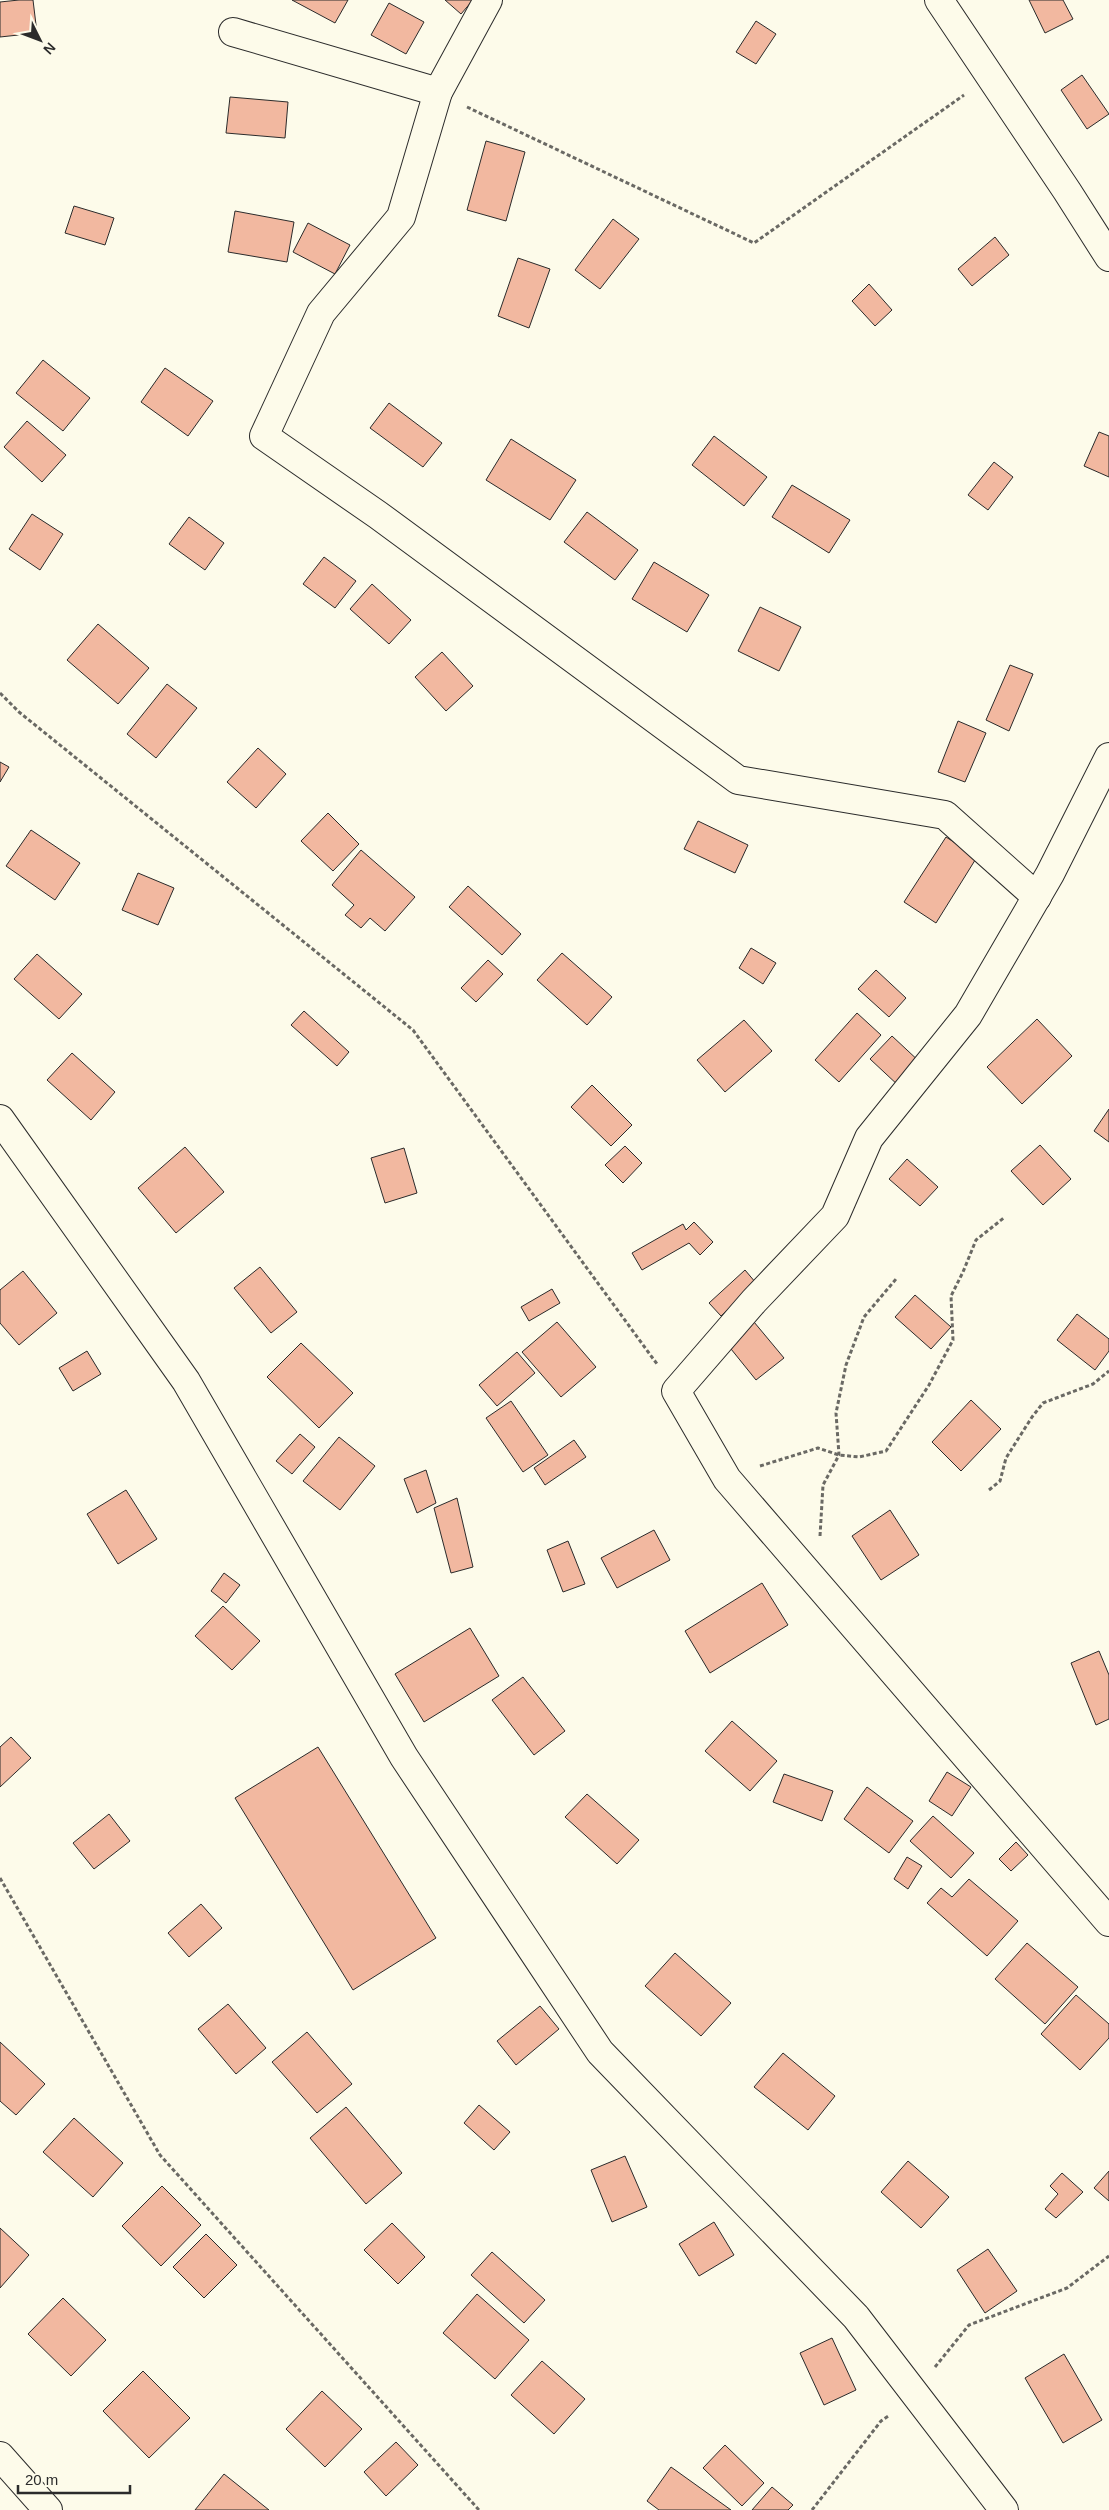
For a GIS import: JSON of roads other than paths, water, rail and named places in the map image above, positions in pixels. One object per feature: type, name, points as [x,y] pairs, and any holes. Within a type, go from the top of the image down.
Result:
[{"type":"street","points":[[488,0],[438,92],[401,217],[321,313],[264,436],[378,516],[738,780],[945,815],[1037,897]]},
{"type":"street","points":[[939,0],[1109,257]]},
{"type":"street","points":[[233,32],[438,92]]},
{"type":"street","points":[[1109,757],[1037,897],[968,1015],[869,1138],[835,1216],[754,1302],[676,1391],[727,1479],[1109,1922]]},
{"type":"street","points":[[0,1119],[186,1381],[404,1757],[600,2052],[856,2317],[1004,2510]]},
{"type":"street","points":[[0,2456],[48,2510]]}]
